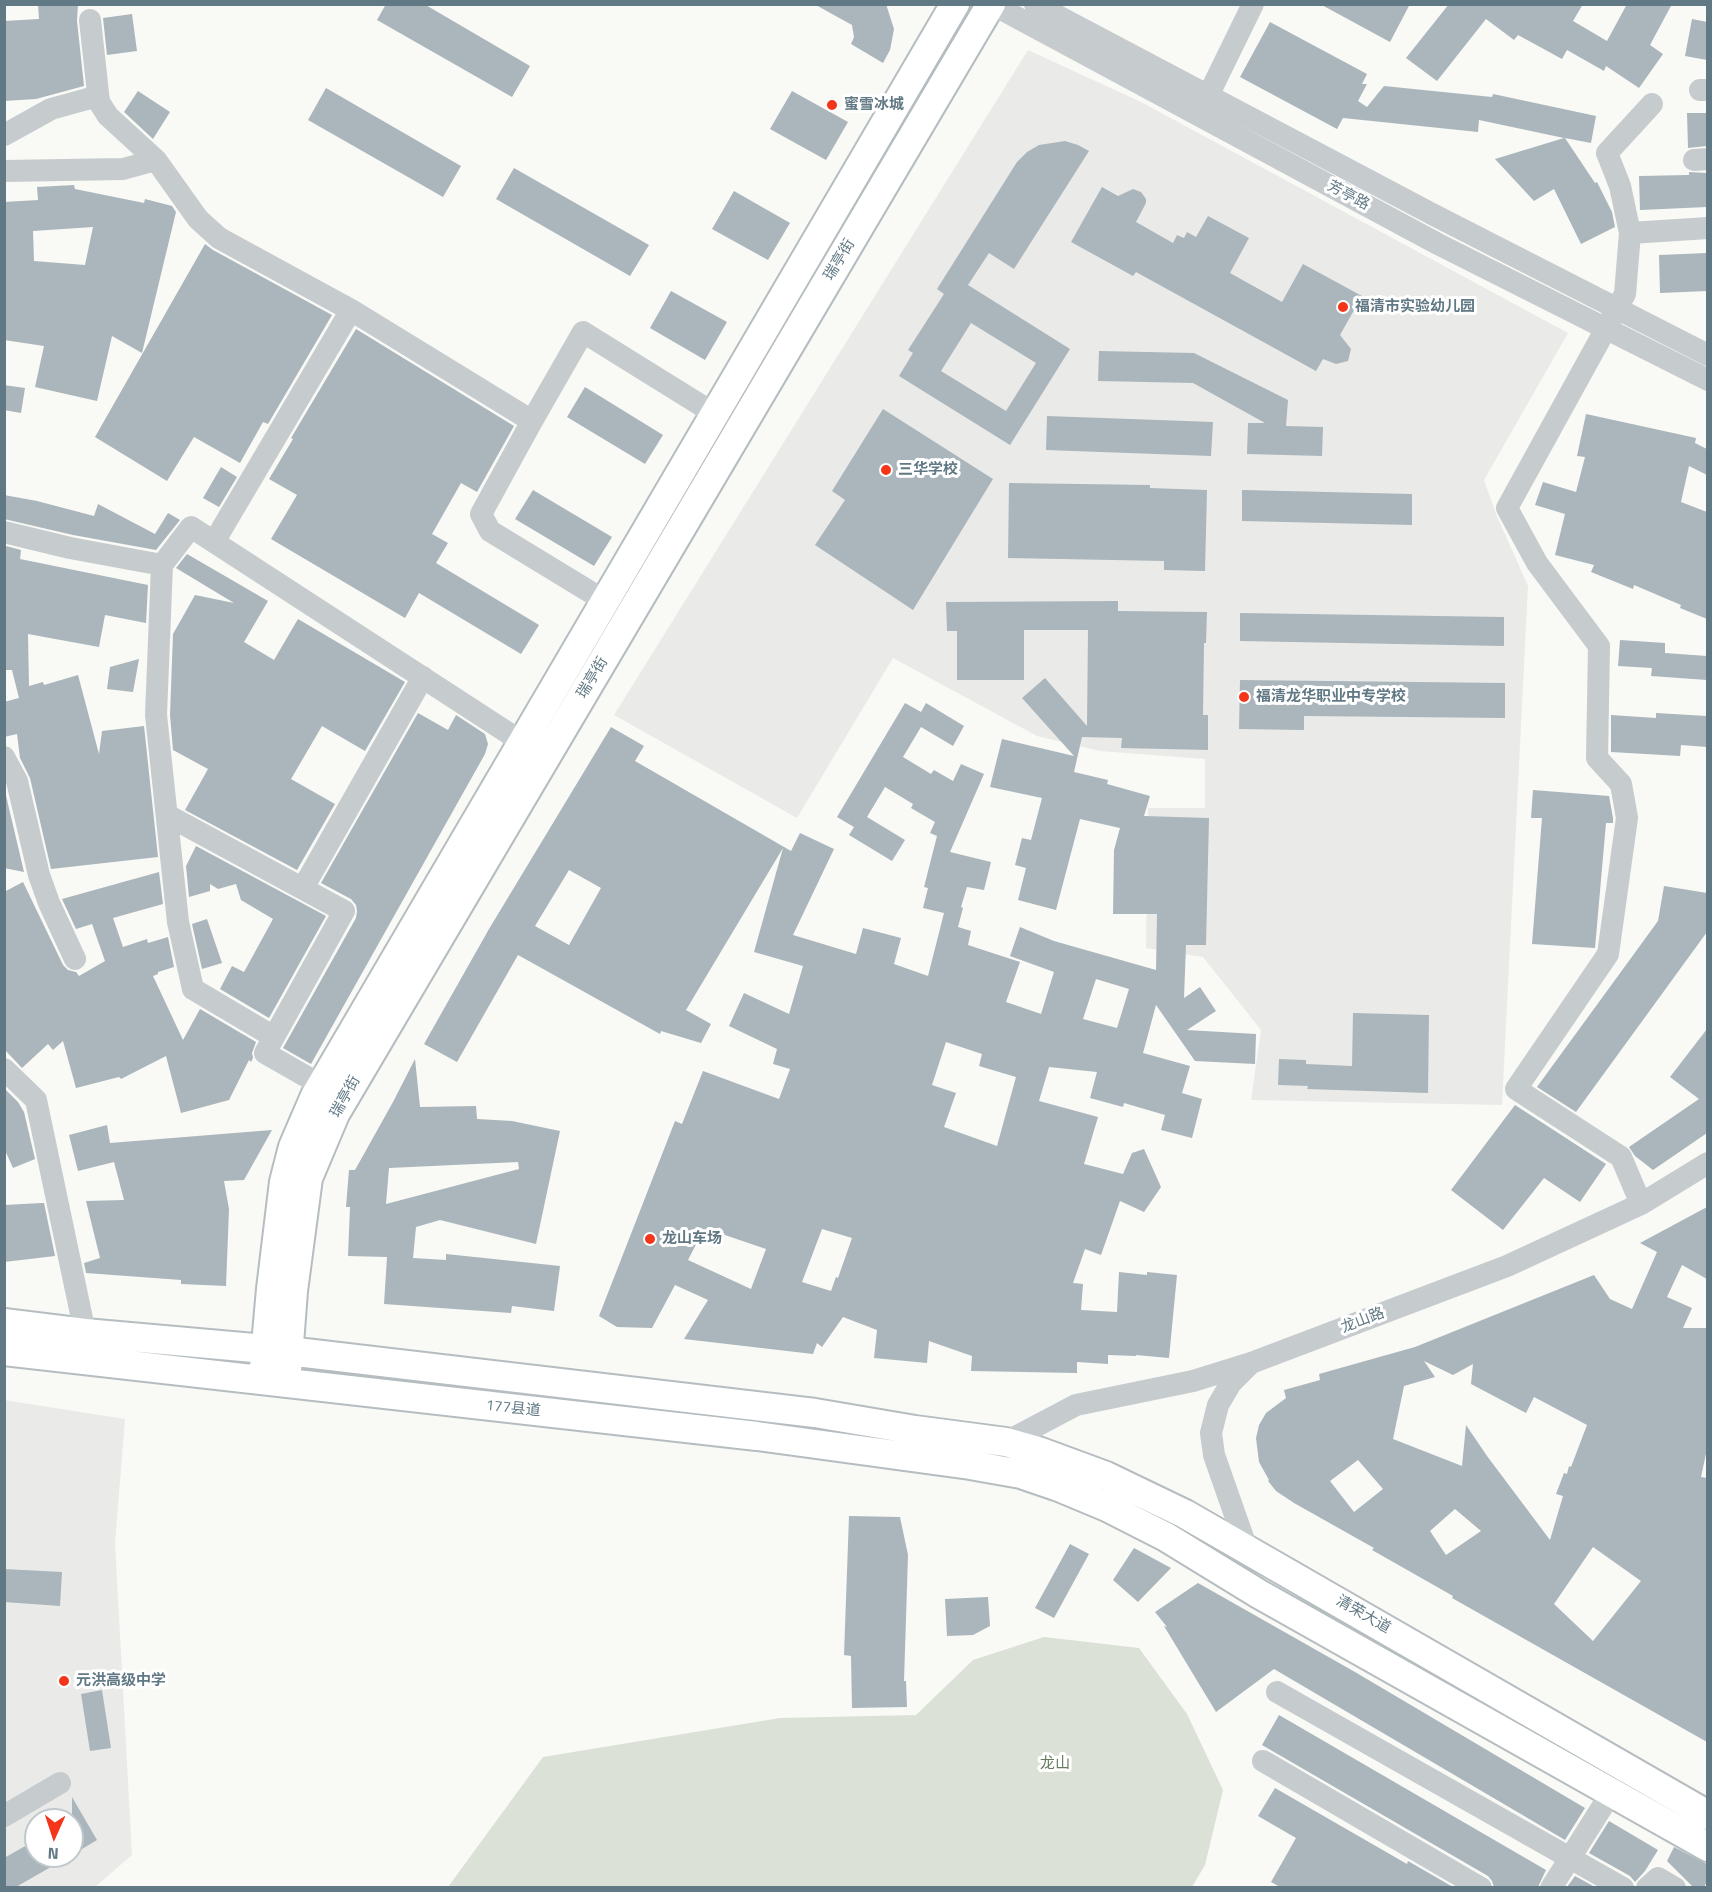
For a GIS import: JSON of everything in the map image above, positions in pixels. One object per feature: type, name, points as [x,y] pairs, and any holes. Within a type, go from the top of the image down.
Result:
[{"type":"main road","name":"瑞亭街","points":[[274,1382],[284,1182],[293,1147],[321,1085],[955,4]]},
{"type":"main road","name":"瑞亭街","points":[[276,1350],[293,1291],[308,1178],[335,1114],[992,4]]},
{"type":"main road","name":"177县道","points":[[4,1323],[85,1333],[276,1350],[815,1413],[1006,1442]]},
{"type":"main road","name":"177县道","points":[[4,1351],[757,1436],[1021,1474],[1107,1507],[1166,1537],[1259,1594],[1611,1793]]},
{"type":"main road","name":"清荣大道","points":[[1006,1442],[1106,1476],[1185,1514],[1707,1815]]},
{"type":"main road","points":[[1611,1793],[1707,1847]]},
{"type":"street","name":"芳亭路","points":[[992,4],[1438,244],[1707,380]]},
{"type":"street","name":"芳亭路","points":[[1035,4],[1707,355]]},
{"type":"street","points":[[1208,96],[1253,4]]},
{"type":"street","points":[[90,20],[99,102],[108,116],[156,160],[198,219],[219,237],[351,310],[532,421]]},
{"type":"street","points":[[4,135],[51,109],[99,96]]},
{"type":"street","points":[[1641,1204],[1621,1157],[1516,1089],[1608,954],[1627,818],[1621,784],[1597,758],[1599,646],[1537,563],[1507,508],[1624,294],[1630,233],[1620,186],[1607,153],[1652,104]]},
{"type":"street","points":[[4,171],[123,169],[156,160]]},
{"type":"street","points":[[1630,233],[1707,228]]},
{"type":"street","points":[[214,542],[351,310]]},
{"type":"street","points":[[605,601],[490,531],[482,514],[583,332],[715,414]]},
{"type":"street","points":[[274,1037],[194,989],[178,922],[156,715],[162,565],[191,526],[522,742]]},
{"type":"street","points":[[4,532],[70,548],[162,565]]},
{"type":"street","points":[[303,888],[423,677]]},
{"type":"street","points":[[4,757],[17,781],[39,875],[49,903],[75,959]]},
{"type":"street","points":[[167,814],[344,911],[265,1053],[321,1085]]},
{"type":"street","points":[[4,1069],[36,1100],[85,1333]]},
{"type":"street","name":"龙山路","points":[[1006,1442],[1076,1405],[1193,1381],[1251,1364],[1507,1266],[1641,1204],[1707,1162]]},
{"type":"street","points":[[1247,1550],[1214,1455],[1211,1433],[1218,1405],[1231,1383],[1251,1364]]},
{"type":"street","points":[[1277,1692],[1623,1887]]},
{"type":"street","points":[[1263,1761],[1481,1887]]},
{"type":"street","points":[[4,1816],[60,1783]]},
{"type":"street","points":[[1551,1887],[1611,1793]]},
{"type":"street","points":[[1647,1887],[1658,1878],[1674,1887]]},
{"type":"shaded area","points":[[1028,50],[1141,102],[1568,333],[1484,480],[1496,514],[1528,586],[1502,1105],[1251,1100],[1261,1030],[1203,957],[1146,948],[1148,808],[1205,808],[1205,759],[1100,751],[1037,736],[893,658],[797,818],[614,715]]},
{"type":"shaded area","name":"元洪高级中学","points":[[4,1400],[125,1419],[115,1543],[132,1855],[95,1887],[5,1887]]},
{"type":"green space","name":"龙山","points":[[1044,1637],[1139,1648],[1187,1714],[1223,1790],[1205,1865],[1192,1887],[448,1887],[543,1757],[780,1718],[916,1715],[973,1660]]},
{"type":"building","points":[[38,4],[78,4],[77,21],[84,86],[36,99],[4,101],[4,21],[39,19]]},
{"type":"building","points":[[386,4],[424,4],[530,66],[512,97],[377,20]]},
{"type":"building","points":[[814,4],[886,4],[894,29],[890,50],[883,63],[851,44],[854,37],[852,25]]},
{"type":"building","points":[[1320,4],[1410,4],[1390,42]]},
{"type":"building","points":[[1449,4],[1583,4],[1573,21],[1607,41],[1627,4],[1672,4],[1650,45],[1663,54],[1639,88],[1606,66],[1604,71],[1567,50],[1562,59],[1518,35],[1514,40],[1486,19],[1437,81],[1406,58]]},
{"type":"building","points":[[132,14],[137,51],[107,55],[103,18]]},
{"type":"building","points":[[1692,19],[1707,22],[1707,60],[1685,56]]},
{"type":"building","points":[[1270,22],[1367,74],[1362,84],[1367,84],[1358,101],[1367,107],[1384,86],[1492,97],[1493,94],[1596,116],[1591,143],[1565,138],[1595,183],[1597,182],[1612,212],[1615,227],[1581,244],[1554,189],[1534,201],[1495,159],[1564,138],[1479,120],[1478,132],[1343,118],[1337,129],[1240,77]]},
{"type":"building","points":[[326,88],[461,166],[443,197],[308,120]]},
{"type":"building","points":[[138,91],[170,112],[153,139],[124,112]]},
{"type":"building","points":[[792,91],[848,122],[826,160],[770,129]]},
{"type":"building","points":[[1687,113],[1707,113],[1707,146],[1688,148]]},
{"type":"building","points":[[1065,141],[1089,151],[1014,269],[989,253],[968,285],[1070,349],[1010,445],[899,376],[913,353],[908,350],[944,294],[937,289],[1017,162],[1039,145]],"holes":[[[971,323],[1036,363],[1006,411],[941,371]]]},
{"type":"building","points":[[514,168],[649,245],[630,276],[496,199]]},
{"type":"building","points":[[1689,172],[1707,173],[1707,207],[1640,210],[1639,176],[1689,175]]},
{"type":"building","points":[[74,185],[75,189],[144,203],[145,199],[172,206],[176,212],[142,353],[112,336],[97,401],[35,387],[44,346],[4,340],[4,202],[38,200],[37,187]],"holes":[[[93,227],[85,265],[34,261],[33,231]]]},
{"type":"building","points":[[1102,187],[1118,196],[1133,189],[1141,192],[1146,203],[1136,222],[1173,243],[1177,235],[1184,238],[1187,232],[1196,237],[1208,216],[1249,238],[1230,273],[1282,302],[1303,264],[1362,296],[1340,335],[1351,349],[1348,361],[1336,364],[1323,359],[1316,371],[1136,272],[1133,276],[1071,242]]},
{"type":"building","points":[[734,191],[790,223],[768,260],[712,229]]},
{"type":"building","points":[[205,244],[332,315],[268,424],[263,422],[240,463],[194,437],[167,481],[95,437]]},
{"type":"building","points":[[1707,253],[1707,291],[1660,293],[1659,255]]},
{"type":"building","points":[[671,291],[727,322],[705,360],[650,328]]},
{"type":"building","points":[[356,329],[514,426],[477,492],[461,483],[432,534],[448,543],[436,563],[539,625],[521,654],[419,593],[405,618],[271,539],[297,495],[269,479]]},
{"type":"building","points":[[1099,351],[1194,353],[1288,400],[1286,426],[1323,427],[1322,456],[1247,454],[1248,423],[1265,423],[1193,383],[1098,381]]},
{"type":"building","points":[[4,385],[25,388],[21,413],[4,410]]},
{"type":"building","points":[[585,387],[663,435],[645,464],[567,417]]},
{"type":"building","points":[[883,409],[993,479],[913,610],[815,545],[845,500],[832,491]]},
{"type":"building","points":[[1586,414],[1696,438],[1695,443],[1707,449],[1707,475],[1689,466],[1681,502],[1707,512],[1707,619],[1634,585],[1633,589],[1591,572],[1594,565],[1555,555],[1565,514],[1535,505],[1543,482],[1576,492],[1585,457],[1577,456]]},
{"type":"building","points":[[1047,416],[1213,422],[1211,456],[1046,450]]},
{"type":"building","points":[[221,467],[237,477],[219,507],[203,498]]},
{"type":"building","points":[[1009,483],[1150,485],[1150,488],[1207,490],[1205,571],[1164,570],[1164,561],[1008,558]]},
{"type":"building","points":[[533,490],[612,537],[594,566],[515,519]]},
{"type":"building","points":[[1242,490],[1412,494],[1412,525],[1242,521]]},
{"type":"building","points":[[4,495],[94,516],[98,504],[155,534],[168,513],[180,520],[156,550],[73,535],[4,519]]},
{"type":"building","points":[[6,546],[21,550],[20,559],[148,585],[146,623],[105,615],[99,647],[28,634],[29,686],[43,682],[44,685],[78,675],[99,754],[102,731],[144,726],[158,857],[51,869],[30,778],[20,758],[17,734],[4,737],[4,702],[19,698],[12,670],[4,670],[4,555]]},
{"type":"building","points":[[187,554],[268,601],[244,642],[274,660],[298,619],[405,682],[365,751],[322,726],[291,779],[335,804],[297,870],[185,810],[208,769],[173,750],[170,715],[173,634],[195,595],[234,603],[176,568]]},
{"type":"building","points":[[1118,601],[1118,611],[1207,612],[1203,715],[1208,715],[1208,750],[1121,748],[1122,738],[1082,737],[1074,772],[1108,780],[1107,784],[1150,796],[1144,816],[1209,818],[1206,945],[1186,945],[1184,998],[1200,987],[1216,1011],[1187,1030],[1256,1034],[1255,1064],[1195,1061],[1156,1005],[1143,1053],[1190,1066],[1182,1093],[1202,1099],[1192,1138],[1161,1130],[1165,1115],[1124,1103],[1123,1107],[1090,1098],[1097,1072],[1049,1067],[1039,1101],[1098,1117],[1084,1164],[1123,1174],[1132,1153],[1144,1149],[1161,1187],[1144,1212],[1120,1201],[1101,1255],[1085,1249],[1073,1283],[1083,1284],[1081,1310],[1117,1312],[1119,1272],[1177,1275],[1169,1358],[1108,1355],[1108,1364],[1077,1362],[1077,1373],[971,1371],[972,1356],[929,1341],[927,1363],[874,1358],[877,1330],[843,1317],[822,1347],[817,1343],[813,1354],[684,1339],[708,1300],[675,1285],[652,1328],[617,1327],[599,1316],[675,1121],[682,1124],[703,1071],[779,1099],[790,1069],[773,1064],[777,1049],[729,1026],[744,993],[789,1014],[803,966],[754,952],[783,848],[686,1010],[711,1024],[701,1043],[661,1031],[660,1034],[518,955],[457,1062],[424,1044],[489,929],[611,727],[644,746],[635,761],[791,851],[800,833],[834,849],[793,935],[856,954],[863,928],[901,938],[894,964],[928,976],[944,913],[923,908],[928,888],[924,887],[937,836],[930,833],[935,822],[911,808],[913,804],[885,787],[867,817],[905,840],[892,861],[849,835],[854,827],[837,817],[905,703],[921,712],[926,703],[964,726],[953,746],[921,727],[903,757],[931,774],[934,770],[953,781],[961,764],[984,774],[950,852],[991,862],[984,890],[967,887],[958,927],[971,931],[968,945],[1020,962],[1006,1002],[1041,1014],[1054,972],[1010,956],[1020,927],[1054,941],[1156,970],[1157,914],[1113,914],[1114,850],[1120,828],[1080,819],[1056,910],[1018,900],[1026,868],[1015,865],[1022,838],[1031,840],[1042,798],[990,787],[1002,739],[1074,756],[1022,698],[1045,678],[1087,726],[1088,630],[1024,630],[1024,680],[957,680],[957,631],[947,631],[946,602]],"holes":[[[569,870],[601,888],[569,945],[535,926]],[[1096,979],[1129,989],[1117,1028],[1083,1019]],[[946,1042],[982,1054],[979,1066],[1016,1077],[997,1146],[944,1127],[956,1093],[932,1085]],[[822,1229],[852,1238],[831,1291],[802,1282]],[[703,1231],[717,1237],[719,1233],[766,1249],[751,1289],[688,1260]]]},
{"type":"building","points":[[1240,613],[1504,617],[1504,646],[1240,641]]},
{"type":"building","points":[[1620,640],[1665,643],[1665,653],[1707,656],[1707,680],[1651,676],[1652,668],[1618,666]]},
{"type":"building","points":[[139,659],[133,692],[107,689],[110,667]]},
{"type":"building","points":[[1240,680],[1505,683],[1505,718],[1304,716],[1304,730],[1239,729]]},
{"type":"building","points":[[418,713],[448,730],[456,715],[485,734],[488,744],[485,754],[311,1064],[283,1048],[356,918],[357,911],[351,899],[321,883]]},
{"type":"building","points":[[1656,713],[1707,716],[1707,747],[1681,745],[1680,756],[1611,752],[1611,715],[1656,718]]},
{"type":"building","points":[[4,787],[24,872],[4,868]]},
{"type":"building","points":[[1533,790],[1609,796],[1613,823],[1606,823],[1595,948],[1532,944],[1542,818],[1531,818]]},
{"type":"building","points":[[196,846],[326,916],[269,1018],[220,989],[232,966],[244,972],[273,919],[241,900],[236,884],[218,889],[210,884],[210,891],[189,897],[186,866]]},
{"type":"building","points":[[159,872],[163,904],[113,918],[123,947],[147,939],[148,943],[168,937],[174,967],[153,976],[183,1040],[200,1009],[256,1042],[252,1053],[253,1058],[251,1062],[249,1060],[229,1100],[181,1113],[166,1056],[121,1079],[119,1077],[76,1088],[63,1041],[53,1050],[48,1044],[22,1068],[4,1049],[4,892],[23,882],[63,965],[79,976],[105,961],[92,924],[76,929],[62,899]]},
{"type":"building","points":[[1664,886],[1707,893],[1707,932],[1576,1112],[1537,1087],[1658,921]]},
{"type":"building","points":[[207,919],[222,963],[202,969],[192,924]]},
{"type":"building","points":[[1353,1013],[1429,1015],[1428,1093],[1307,1089],[1308,1086],[1278,1085],[1279,1059],[1306,1060],[1306,1064],[1352,1066]]},
{"type":"building","points":[[1707,1029],[1707,1133],[1653,1170],[1635,1156],[1629,1147],[1699,1099],[1670,1077]]},
{"type":"building","points":[[415,1059],[420,1107],[476,1106],[477,1119],[512,1121],[560,1131],[536,1244],[440,1220],[416,1227],[413,1258],[446,1260],[446,1254],[560,1266],[554,1311],[512,1306],[511,1313],[384,1304],[387,1257],[348,1256],[350,1207],[346,1207],[349,1170],[355,1170]],"holes":[[[518,1162],[519,1169],[386,1204],[389,1168]]]},
{"type":"building","points":[[4,1088],[24,1112],[35,1159],[13,1168],[4,1148]]},
{"type":"building","points":[[1515,1105],[1606,1164],[1580,1202],[1544,1178],[1503,1230],[1451,1190]]},
{"type":"building","points":[[107,1125],[110,1143],[272,1130],[244,1180],[224,1181],[229,1209],[226,1286],[181,1284],[181,1280],[86,1273],[84,1263],[100,1258],[86,1201],[124,1200],[114,1162],[78,1171],[69,1135]]},
{"type":"building","points":[[44,1203],[55,1256],[4,1262],[4,1205]]},
{"type":"building","points":[[1707,1207],[1707,1279],[1682,1265],[1667,1297],[1692,1308],[1683,1328],[1707,1328],[1707,1449],[1701,1477],[1707,1478],[1707,1742],[1452,1598],[1453,1596],[1372,1550],[1374,1548],[1294,1503],[1276,1491],[1268,1481],[1259,1462],[1256,1438],[1259,1425],[1266,1413],[1286,1398],[1284,1390],[1320,1380],[1319,1374],[1415,1347],[1594,1275],[1610,1299],[1632,1309],[1657,1252],[1640,1243]],"holes":[[[1424,1361],[1453,1375],[1473,1364],[1471,1384],[1526,1413],[1534,1397],[1587,1425],[1571,1467],[1569,1466],[1567,1474],[1564,1473],[1556,1494],[1563,1496],[1550,1540],[1466,1425],[1462,1466],[1393,1439],[1404,1386],[1435,1377]],[[1358,1460],[1383,1489],[1354,1512],[1330,1481]],[[1455,1509],[1481,1531],[1446,1555],[1430,1531]],[[1593,1547],[1641,1581],[1593,1641],[1554,1604]]]},
{"type":"building","points":[[849,1516],[900,1517],[908,1555],[904,1681],[906,1681],[907,1707],[852,1708],[851,1656],[844,1655]]},
{"type":"building","points":[[1070,1544],[1089,1554],[1054,1618],[1035,1608]]},
{"type":"building","points":[[1134,1548],[1171,1568],[1138,1602],[1113,1580]]},
{"type":"building","points":[[4,1569],[62,1572],[60,1606],[4,1602]]},
{"type":"building","points":[[1198,1583],[1355,1672],[1585,1808],[1565,1840],[1274,1669],[1216,1712],[1164,1626],[1167,1627],[1155,1612]]},
{"type":"building","points":[[988,1597],[990,1626],[973,1635],[947,1636],[945,1599]]},
{"type":"building","points":[[102,1690],[111,1748],[90,1751],[81,1694]]},
{"type":"building","points":[[1279,1715],[1546,1870],[1538,1887],[1494,1887],[1488,1876],[1262,1745]]},
{"type":"building","points":[[1275,1788],[1407,1864],[1408,1861],[1453,1887],[1280,1887],[1271,1882],[1296,1838],[1258,1816]]},
{"type":"building","points":[[72,1797],[78,1808],[72,1808]]},
{"type":"building","points":[[84,1818],[97,1840],[84,1848]]},
{"type":"building","points":[[1609,1821],[1658,1850],[1635,1882],[1630,1876],[1589,1853]]},
{"type":"building","points":[[24,1847],[24,1868],[49,1868],[16,1887],[4,1887],[4,1858]]},
{"type":"building","points":[[1674,1847],[1707,1864],[1707,1882],[1704,1887],[1693,1887],[1667,1861]]},
{"type":"building","points":[[1575,1876],[1595,1887],[1567,1887]]},
{"type":"place","name":"蜜雪冰城","points":[[832,105]]},
{"type":"place","name":"福清市实验幼儿园","points":[[1343,307]]},
{"type":"place","name":"三华学校","points":[[886,470]]},
{"type":"place","name":"福清龙华职业中专学校","points":[[1244,697]]},
{"type":"place","name":"龙山车场","points":[[650,1239]]},
{"type":"place","name":"元洪高级中学","points":[[64,1681]]}]
